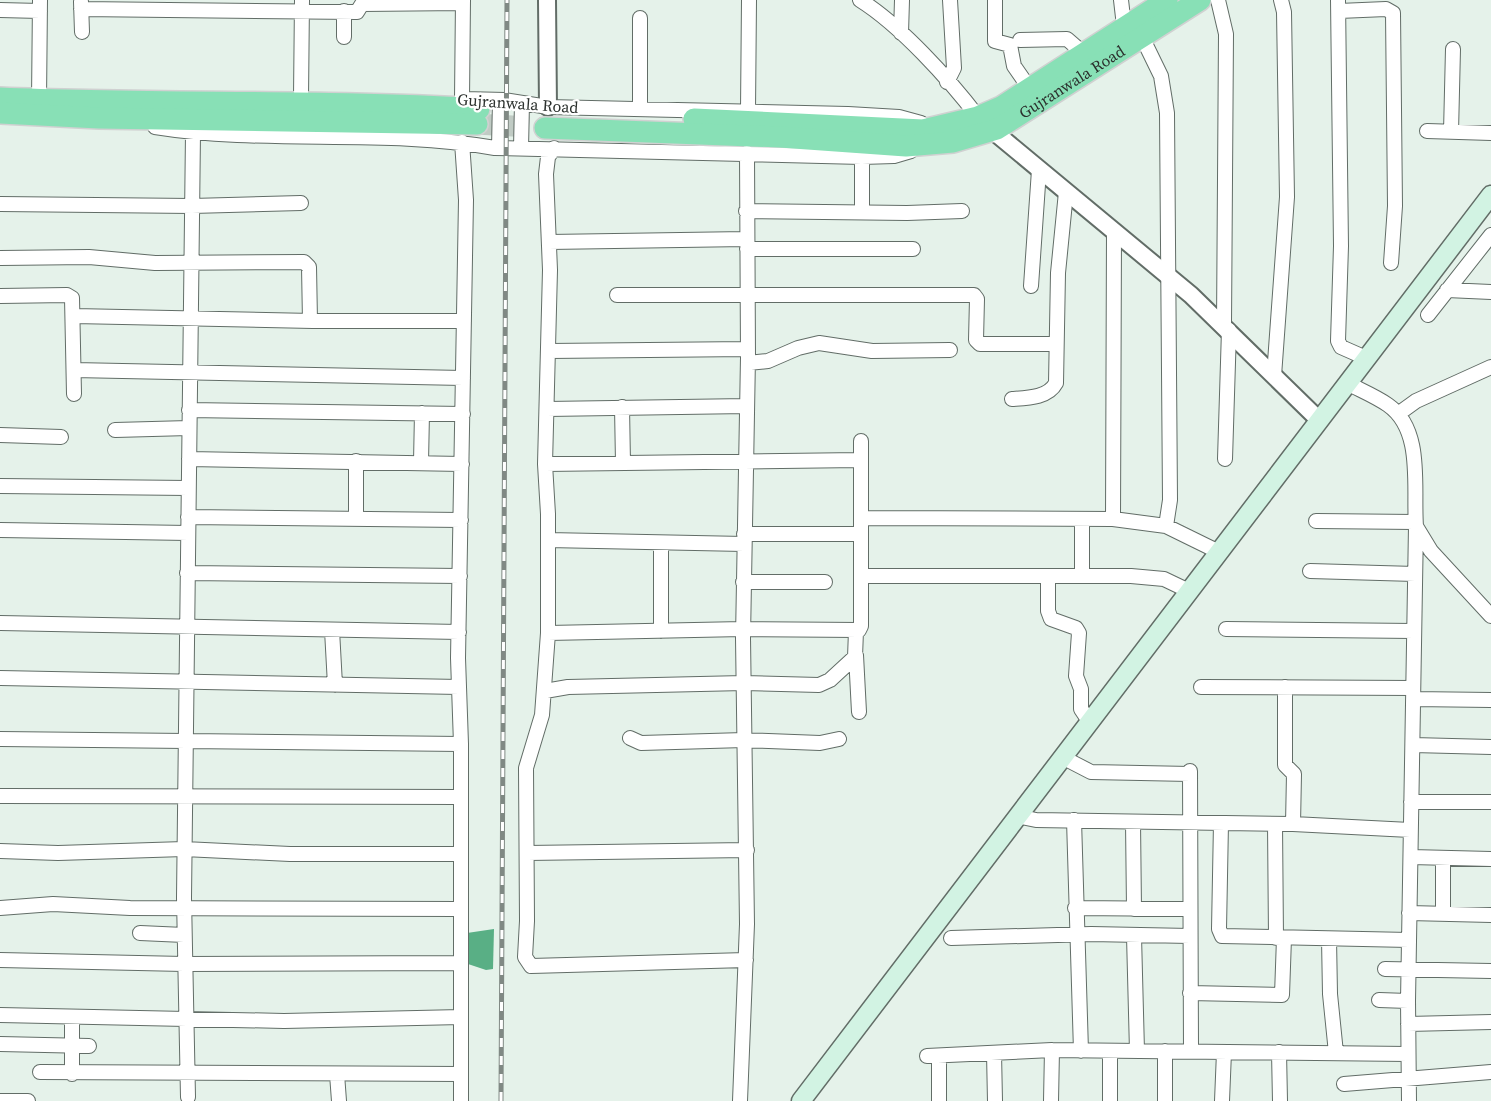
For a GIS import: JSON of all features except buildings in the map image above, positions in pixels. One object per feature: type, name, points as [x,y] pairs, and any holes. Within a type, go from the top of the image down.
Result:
[{"type":"highway","name":"Gujranwala Road","points":[[985,124],[1082,52],[1167,0]]},
{"type":"highway","name":"Gujranwala Road","points":[[546,116],[755,120],[902,130],[938,136],[985,124],[1142,37],[1200,0]]},
{"type":"highway","name":"Gujranwala Road","points":[[0,98],[39,100],[98,110]]},
{"type":"highway","name":"Gujranwala Road","points":[[0,113],[98,110],[473,111]]},
{"type":"main road","points":[[801,1101],[1187,591],[1491,195]]},
{"type":"street","points":[[546,116],[547,0]]},
{"type":"street","points":[[748,110],[749,0]]},
{"type":"street","points":[[901,33],[902,0]]},
{"type":"street","points":[[947,82],[954,68],[950,0]]},
{"type":"street","points":[[995,0],[995,41],[1010,45],[1014,66],[1030,89]]},
{"type":"street","points":[[1122,0],[1124,26]]},
{"type":"street","points":[[1218,0],[1226,34],[1225,459]]},
{"type":"street","points":[[1274,376],[1287,197],[1284,12],[1281,0]]},
{"type":"street","points":[[82,32],[81,5],[302,5],[336,7],[358,12],[363,4],[463,1],[473,111]]},
{"type":"street","points":[[864,1],[901,33],[985,124],[1169,276],[1226,328],[1319,420]]},
{"type":"street","points":[[0,10],[40,5],[39,100]]},
{"type":"street","points":[[301,97],[302,5]]},
{"type":"street","points":[[1366,358],[1341,346],[1338,341],[1341,246],[1339,6],[1386,9],[1393,13],[1395,206],[1391,263]]},
{"type":"street","points":[[336,7],[344,37]]},
{"type":"street","points":[[639,109],[640,18]]},
{"type":"street","points":[[1142,37],[1161,76],[1167,113],[1170,500],[1166,526]]},
{"type":"street","points":[[1020,40],[1067,39],[1082,52]]},
{"type":"street","points":[[1451,132],[1453,49]]},
{"type":"street","name":"Gujranwala Road","points":[[98,110],[148,93],[301,97],[473,111],[500,100],[522,103],[546,116],[639,109],[748,110],[899,117],[938,136]]},
{"type":"street","points":[[499,148],[500,100]]},
{"type":"street","points":[[521,148],[522,103]]},
{"type":"street","name":"Gujranwala Road","points":[[98,110],[193,133],[389,137],[462,142],[499,148],[862,157],[894,156],[938,136]]},
{"type":"street","points":[[1427,131],[1491,133]]},
{"type":"street","points":[[188,1097],[184,964],[184,849],[193,133]]},
{"type":"street","points":[[461,1101],[459,632],[466,200],[462,142]]},
{"type":"street","points":[[554,148],[548,157],[546,174],[549,242],[549,351],[545,464],[548,633],[542,715],[526,768],[525,957],[531,966],[746,960]]},
{"type":"street","points":[[740,1101],[746,960],[747,850],[743,582],[748,356],[747,153]]},
{"type":"street","points":[[862,157],[862,212]]},
{"type":"street","points":[[1031,286],[1039,170]]},
{"type":"street","points":[[1012,399],[1039,396],[1054,387],[1058,273],[1066,192]]},
{"type":"street","points":[[0,204],[192,206],[301,203]]},
{"type":"street","points":[[746,211],[962,211]]},
{"type":"street","points":[[1113,519],[1114,232]]},
{"type":"street","points":[[1428,315],[1488,241],[1462,232]]},
{"type":"street","points":[[549,242],[747,244],[913,249]]},
{"type":"street","points":[[0,258],[89,257],[155,263],[306,262],[310,270],[310,321]]},
{"type":"street","points":[[1448,290],[1491,292]]},
{"type":"street","points":[[617,295],[974,295],[977,299],[976,340],[980,344],[1056,344]]},
{"type":"street","points":[[0,296],[70,296],[73,300],[74,316],[74,394]]},
{"type":"street","points":[[74,316],[310,321],[464,321]]},
{"type":"street","points":[[549,351],[748,356],[768,361],[798,348],[832,343],[863,351],[950,350]]},
{"type":"street","points":[[1398,414],[1416,401],[1491,367]]},
{"type":"street","points":[[74,370],[463,378]]},
{"type":"street","points":[[1347,383],[1388,405],[1398,414],[1408,433],[1414,455],[1416,524],[1408,970],[1409,1101]]},
{"type":"street","points":[[547,409],[747,406]]},
{"type":"street","points":[[622,407],[622,463]]},
{"type":"street","points":[[189,410],[463,414]]},
{"type":"street","points":[[421,462],[422,413]]},
{"type":"street","points":[[115,430],[189,428]]},
{"type":"street","points":[[0,435],[61,437]]},
{"type":"street","points":[[859,712],[856,631],[861,626],[861,441]]},
{"type":"street","points":[[189,459],[462,464]]},
{"type":"street","points":[[545,464],[860,460]]},
{"type":"street","points":[[356,519],[357,461]]},
{"type":"street","points":[[0,486],[188,488]]},
{"type":"street","points":[[188,517],[461,519]]},
{"type":"street","points":[[861,518],[1113,519],[1166,526],[1217,552]]},
{"type":"street","points":[[1082,519],[1082,576]]},
{"type":"street","points":[[1316,521],[1416,524]]},
{"type":"street","points":[[1416,524],[1431,551],[1491,616]]},
{"type":"street","points":[[0,530],[188,533]]},
{"type":"street","points":[[548,540],[661,543],[861,534]]},
{"type":"street","points":[[661,543],[661,631]]},
{"type":"street","points":[[1310,571],[1415,574]]},
{"type":"street","points":[[187,573],[460,576]]},
{"type":"street","points":[[861,576],[1155,578],[1187,591]]},
{"type":"street","points":[[1048,577],[1048,611],[1051,619],[1076,628],[1080,635],[1076,676],[1081,689],[1082,709],[1089,721]]},
{"type":"street","points":[[743,582],[825,582]]},
{"type":"street","points":[[0,623],[459,632]]},
{"type":"street","points":[[548,633],[743,629],[856,631]]},
{"type":"street","points":[[1226,629],[1414,631]]},
{"type":"street","points":[[332,630],[335,685]]},
{"type":"street","points":[[545,691],[568,687],[744,683],[823,684],[856,655]]},
{"type":"street","points":[[0,678],[459,687]]},
{"type":"street","points":[[1201,687],[1285,687],[1413,693],[1491,700]]},
{"type":"street","points":[[1285,687],[1285,765],[1294,774],[1293,824]]},
{"type":"street","points":[[630,738],[640,743],[744,740],[820,743],[838,739]]},
{"type":"street","points":[[0,739],[461,744]]},
{"type":"street","points":[[1413,745],[1491,747]]},
{"type":"street","points":[[1062,757],[1091,772],[1190,772],[1191,1051]]},
{"type":"street","points":[[0,796],[461,797]]},
{"type":"street","points":[[1411,802],[1491,802]]},
{"type":"street","points":[[1017,816],[1036,820],[1293,824],[1410,830]]},
{"type":"street","points":[[1074,820],[1081,1051]]},
{"type":"street","points":[[1133,822],[1134,909]]},
{"type":"street","points":[[1221,823],[1220,934],[1228,938],[1409,940]]},
{"type":"street","points":[[1190,993],[1282,995],[1275,824]]},
{"type":"street","points":[[0,851],[58,853],[184,849],[290,854],[460,854]]},
{"type":"street","points":[[527,853],[747,850]]},
{"type":"street","points":[[1411,857],[1491,859]]},
{"type":"street","points":[[1443,858],[1443,913]]},
{"type":"street","points":[[0,908],[53,904],[130,908],[460,909]]},
{"type":"street","points":[[1075,908],[1189,909]]},
{"type":"street","points":[[1409,913],[1491,915]]},
{"type":"street","points":[[140,933],[184,934]]},
{"type":"street","points":[[951,938],[1076,935],[1190,936]]},
{"type":"street","points":[[1134,936],[1137,1051]]},
{"type":"street","points":[[1329,939],[1330,994],[1336,1053]]},
{"type":"street","points":[[0,960],[184,964],[461,963]]},
{"type":"street","points":[[1385,969],[1491,971]]},
{"type":"street","points":[[1379,1000],[1408,1001]]},
{"type":"street","points":[[0,1015],[185,1020],[461,1017]]},
{"type":"street","points":[[72,1017],[72,1074]]},
{"type":"street","points":[[1408,1024],[1491,1022]]},
{"type":"street","points":[[0,1033],[0,1044],[89,1046]]},
{"type":"street","points":[[1051,1101],[1052,1050]]},
{"type":"street","points":[[939,1101],[933,1056],[1052,1050],[1408,1054]]},
{"type":"street","points":[[1110,1051],[1110,1101]]},
{"type":"street","points":[[1165,1051],[1165,1101]]},
{"type":"street","points":[[1222,1101],[1224,1052]]},
{"type":"street","points":[[1279,1052],[1280,1101]]},
{"type":"street","points":[[994,1053],[995,1101]]},
{"type":"street","points":[[40,1072],[187,1075],[461,1074]]},
{"type":"street","points":[[1344,1084],[1491,1072]]},
{"type":"street","points":[[337,1074],[339,1101]]},
{"type":"street","points":[[0,1101],[28,1101]]},
{"type":"shaded area","points":[[494,929],[493,969],[486,970],[468,964],[467,933]]},
{"type":"tunnel","points":[[477,124],[545,128]]},
{"type":"railway","points":[[501,1101],[507,0]]}]
